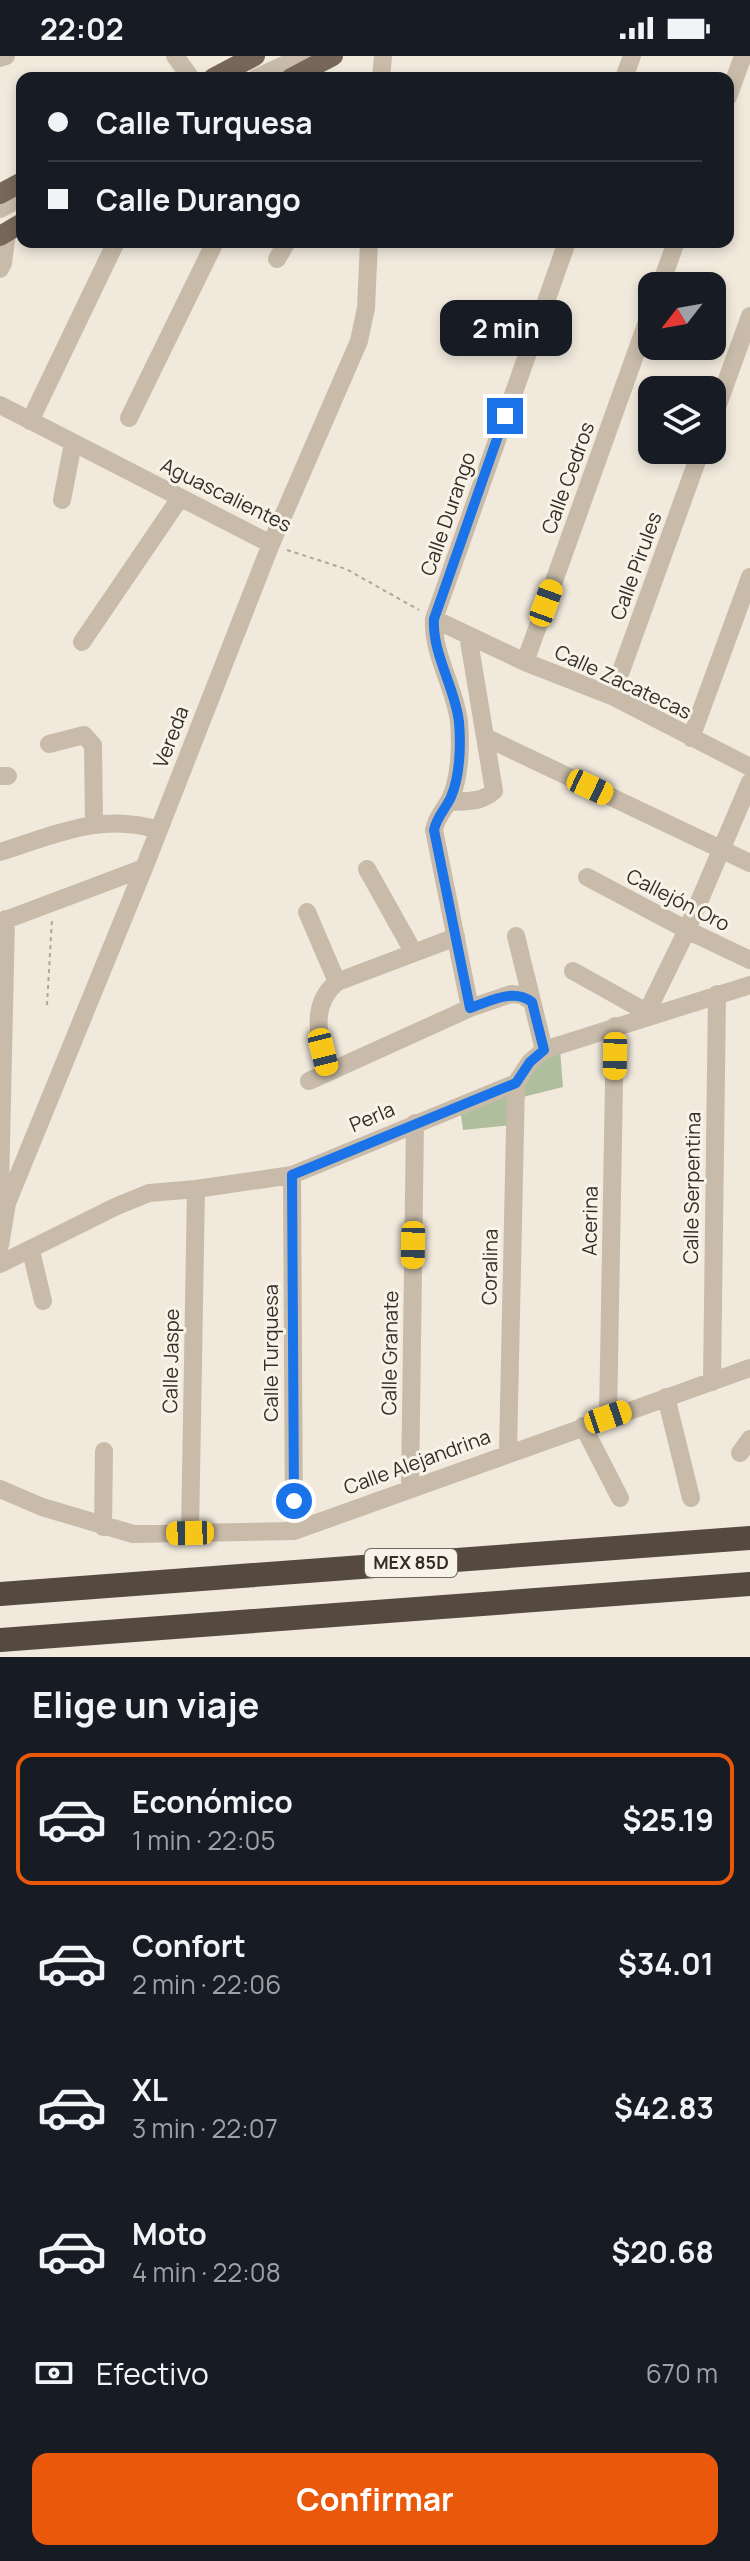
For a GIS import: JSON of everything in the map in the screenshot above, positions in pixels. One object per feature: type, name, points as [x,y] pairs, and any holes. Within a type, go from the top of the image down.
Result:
[{"type":"highway","name":"MEX 85D","points":[[0,1594],[750,1538]]},
{"type":"highway","name":"MEX 85D","points":[[0,1640],[750,1584]]},
{"type":"main road","points":[[224,72],[255,56]]},
{"type":"main road","points":[[296,72],[333,56]]},
{"type":"street","points":[[0,58],[6,56]]},
{"type":"street","points":[[253,72],[286,56]]},
{"type":"street","points":[[734,81],[743,56]]},
{"type":"street","points":[[0,269],[10,230]]},
{"type":"street","points":[[30,421],[113,248]]},
{"type":"street","points":[[129,418],[212,248]]},
{"type":"street","points":[[277,259],[283,248]]},
{"type":"street","name":"Vereda","points":[[0,1245],[7,1203],[144,868],[271,544],[359,341],[366,308],[369,248]]},
{"type":"street","name":"Calle Durango","points":[[434,619],[565,248]]},
{"type":"street","points":[[665,272],[674,248]]},
{"type":"street","points":[[726,382],[750,316]]},
{"type":"street","name":"Calle Cedros","points":[[525,662],[638,347]]},
{"type":"street","name":"Aguascalientes","points":[[0,405],[271,544]]},
{"type":"street","points":[[62,500],[73,443]]},
{"type":"street","name":"Calle Pirules","points":[[612,696],[696,464]]},
{"type":"street","points":[[82,642],[180,498]]},
{"type":"street","points":[[691,738],[750,577]]},
{"type":"street","points":[[434,619],[433,636],[451,685],[459,724],[457,783],[449,802],[437,816],[434,830],[470,1008]]},
{"type":"street","name":"Calle Zacatecas","points":[[434,619],[525,662],[612,696],[750,767]]},
{"type":"street","points":[[449,802],[479,800],[487,798],[494,791],[468,635]]},
{"type":"street","points":[[49,744],[84,735],[93,745],[94,823]]},
{"type":"street","points":[[485,737],[750,863]]},
{"type":"street","points":[[649,1013],[750,782]]},
{"type":"street","points":[[0,852],[94,823],[141,825],[159,830]]},
{"type":"street","points":[[7,1203],[0,1187],[3,920],[144,868]]},
{"type":"street","points":[[367,869],[414,953]]},
{"type":"street","name":"Callejón Oro","points":[[587,877],[750,960]]},
{"type":"street","points":[[307,912],[337,982]]},
{"type":"street","points":[[516,936],[544,1050],[649,1013],[750,985]]},
{"type":"street","points":[[328,1072],[318,1032],[319,1006],[326,991],[337,982],[456,937]]},
{"type":"street","points":[[573,971],[649,1013]]},
{"type":"street","points":[[309,1081],[470,1008],[511,994],[522,995],[532,1002]]},
{"type":"street","name":"Calle Serpentina","points":[[712,1382],[717,994]]},
{"type":"street","name":"Acerina","points":[[608,1417],[615,1026]]},
{"type":"street","name":"Perla","points":[[0,1265],[149,1193],[292,1175],[516,1083],[530,1062],[544,1050]]},
{"type":"street","name":"Coralina","points":[[508,1452],[516,1083]]},
{"type":"street","name":"Calle Granate","points":[[410,1488],[415,1123]]},
{"type":"street","name":"Calle Turquesa","points":[[292,1175],[294,1531]]},
{"type":"street","name":"Calle Jaspe","points":[[190,1533],[196,1189]]},
{"type":"street","points":[[31,1251],[43,1301]]},
{"type":"street","points":[[0,1254],[0,1265]]},
{"type":"street","name":"Calle Alejandrina","points":[[0,1489],[42,1507],[133,1534],[294,1531],[750,1368]]},
{"type":"street","points":[[666,1397],[691,1498]]},
{"type":"street","points":[[583,1426],[620,1498]]},
{"type":"street","points":[[103,1527],[104,1451]]},
{"type":"path","name":"Aguascalientes","points":[[271,544],[346,569],[434,619]]},
{"type":"path","points":[[47,1005],[51,903]]},
{"type":"green space","points":[[560,1049],[563,1087],[519,1098],[532,1063]]},
{"type":"green space","points":[[514,1086],[513,1125],[463,1130],[460,1108]]},
{"type":"route","points":[[294,1501],[292,1175],[516,1083],[530,1062],[544,1050],[532,1002],[522,995],[511,994],[470,1008],[434,830],[437,816],[449,802],[457,783],[459,724],[451,685],[433,636],[434,619],[505,416]]}]
